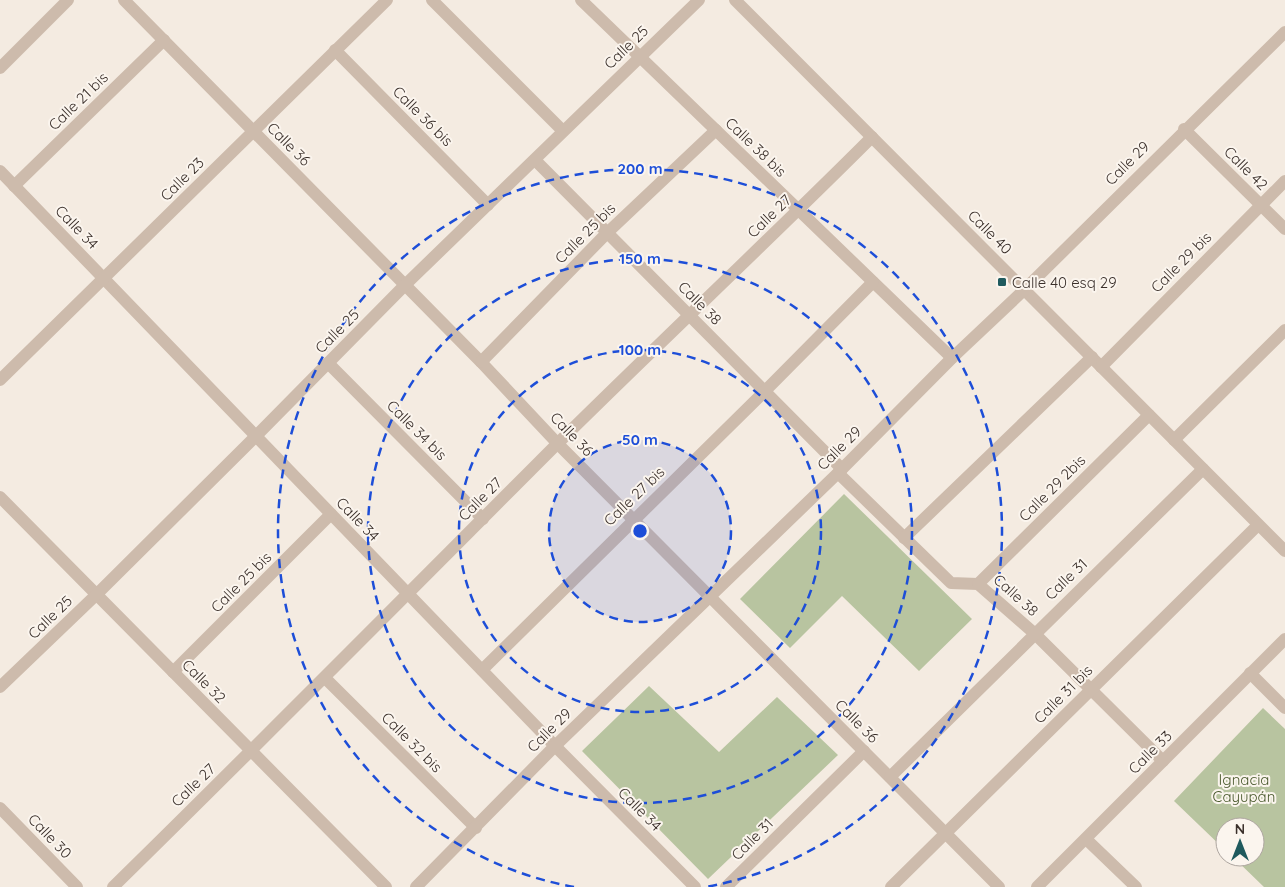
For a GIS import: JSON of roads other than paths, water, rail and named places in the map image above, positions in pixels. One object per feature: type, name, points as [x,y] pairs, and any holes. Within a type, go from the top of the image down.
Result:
[{"type":"street","points":[[0,68],[68,0]]},
{"type":"street","name":"Calle 36","points":[[124,0],[481,362],[558,444],[999,887]]},
{"type":"street","name":"Calle 23","points":[[0,380],[387,0]]},
{"type":"street","points":[[432,0],[563,131]]},
{"type":"street","name":"Calle 38 bis","points":[[581,0],[952,358]]},
{"type":"street","name":"Calle 25","points":[[0,687],[96,595],[405,285],[699,0]]},
{"type":"street","name":"Calle 40","points":[[735,0],[1285,551]]},
{"type":"street","name":"Calle 29","points":[[416,887],[555,746],[840,471],[1184,129],[1285,32]]},
{"type":"street","name":"Calle 21 bis","points":[[14,186],[164,40]]},
{"type":"street","name":"Calle 36 bis","points":[[335,50],[488,205]]},
{"type":"street","name":"Calle 42","points":[[1184,129],[1285,229]]},
{"type":"street","name":"Calle 25 bis","points":[[481,362],[607,233],[716,130]]},
{"type":"street","name":"Calle 27","points":[[112,887],[325,678],[558,444],[872,137]]},
{"type":"street","name":"Calle 38","points":[[535,160],[765,391],[904,538],[951,583],[978,584],[1034,633],[1163,762]]},
{"type":"street","name":"Calle 34","points":[[0,171],[555,746],[695,887]]},
{"type":"street","name":"Calle 29 bis","points":[[904,538],[1096,362],[1285,181]]},
{"type":"street","name":"Calle 27 bis","points":[[482,670],[873,282]]},
{"type":"street","points":[[1174,440],[1285,330]]},
{"type":"street","name":"Calle 34 bis","points":[[328,363],[482,519]]},
{"type":"street","name":"Calle 29 2bis","points":[[978,584],[1149,415]]},
{"type":"street","name":"Calle 31","points":[[890,777],[1034,633],[1203,469]]},
{"type":"street","name":"Calle 32","points":[[0,497],[386,887]]},
{"type":"street","name":"Calle 25 bis","points":[[173,672],[332,514]]},
{"type":"street","name":"Calle 31 bis","points":[[891,887],[1258,524]]},
{"type":"street","name":"Calle 33","points":[[1036,887],[1285,639]]},
{"type":"street","points":[[1250,673],[1285,708]]},
{"type":"street","name":"Calle 32 bis","points":[[325,678],[476,828]]},
{"type":"street","name":"Calle 31","points":[[726,887],[864,751]]},
{"type":"street","name":"Calle 30","points":[[0,808],[77,887]]},
{"type":"street","points":[[1086,839],[1136,887]]},
{"type":"place","name":"Calle 40 esq 29","points":[[1002,282]]},
{"type":"park label","name":"Ignacia Cayupán","points":[[1244,788]]}]
